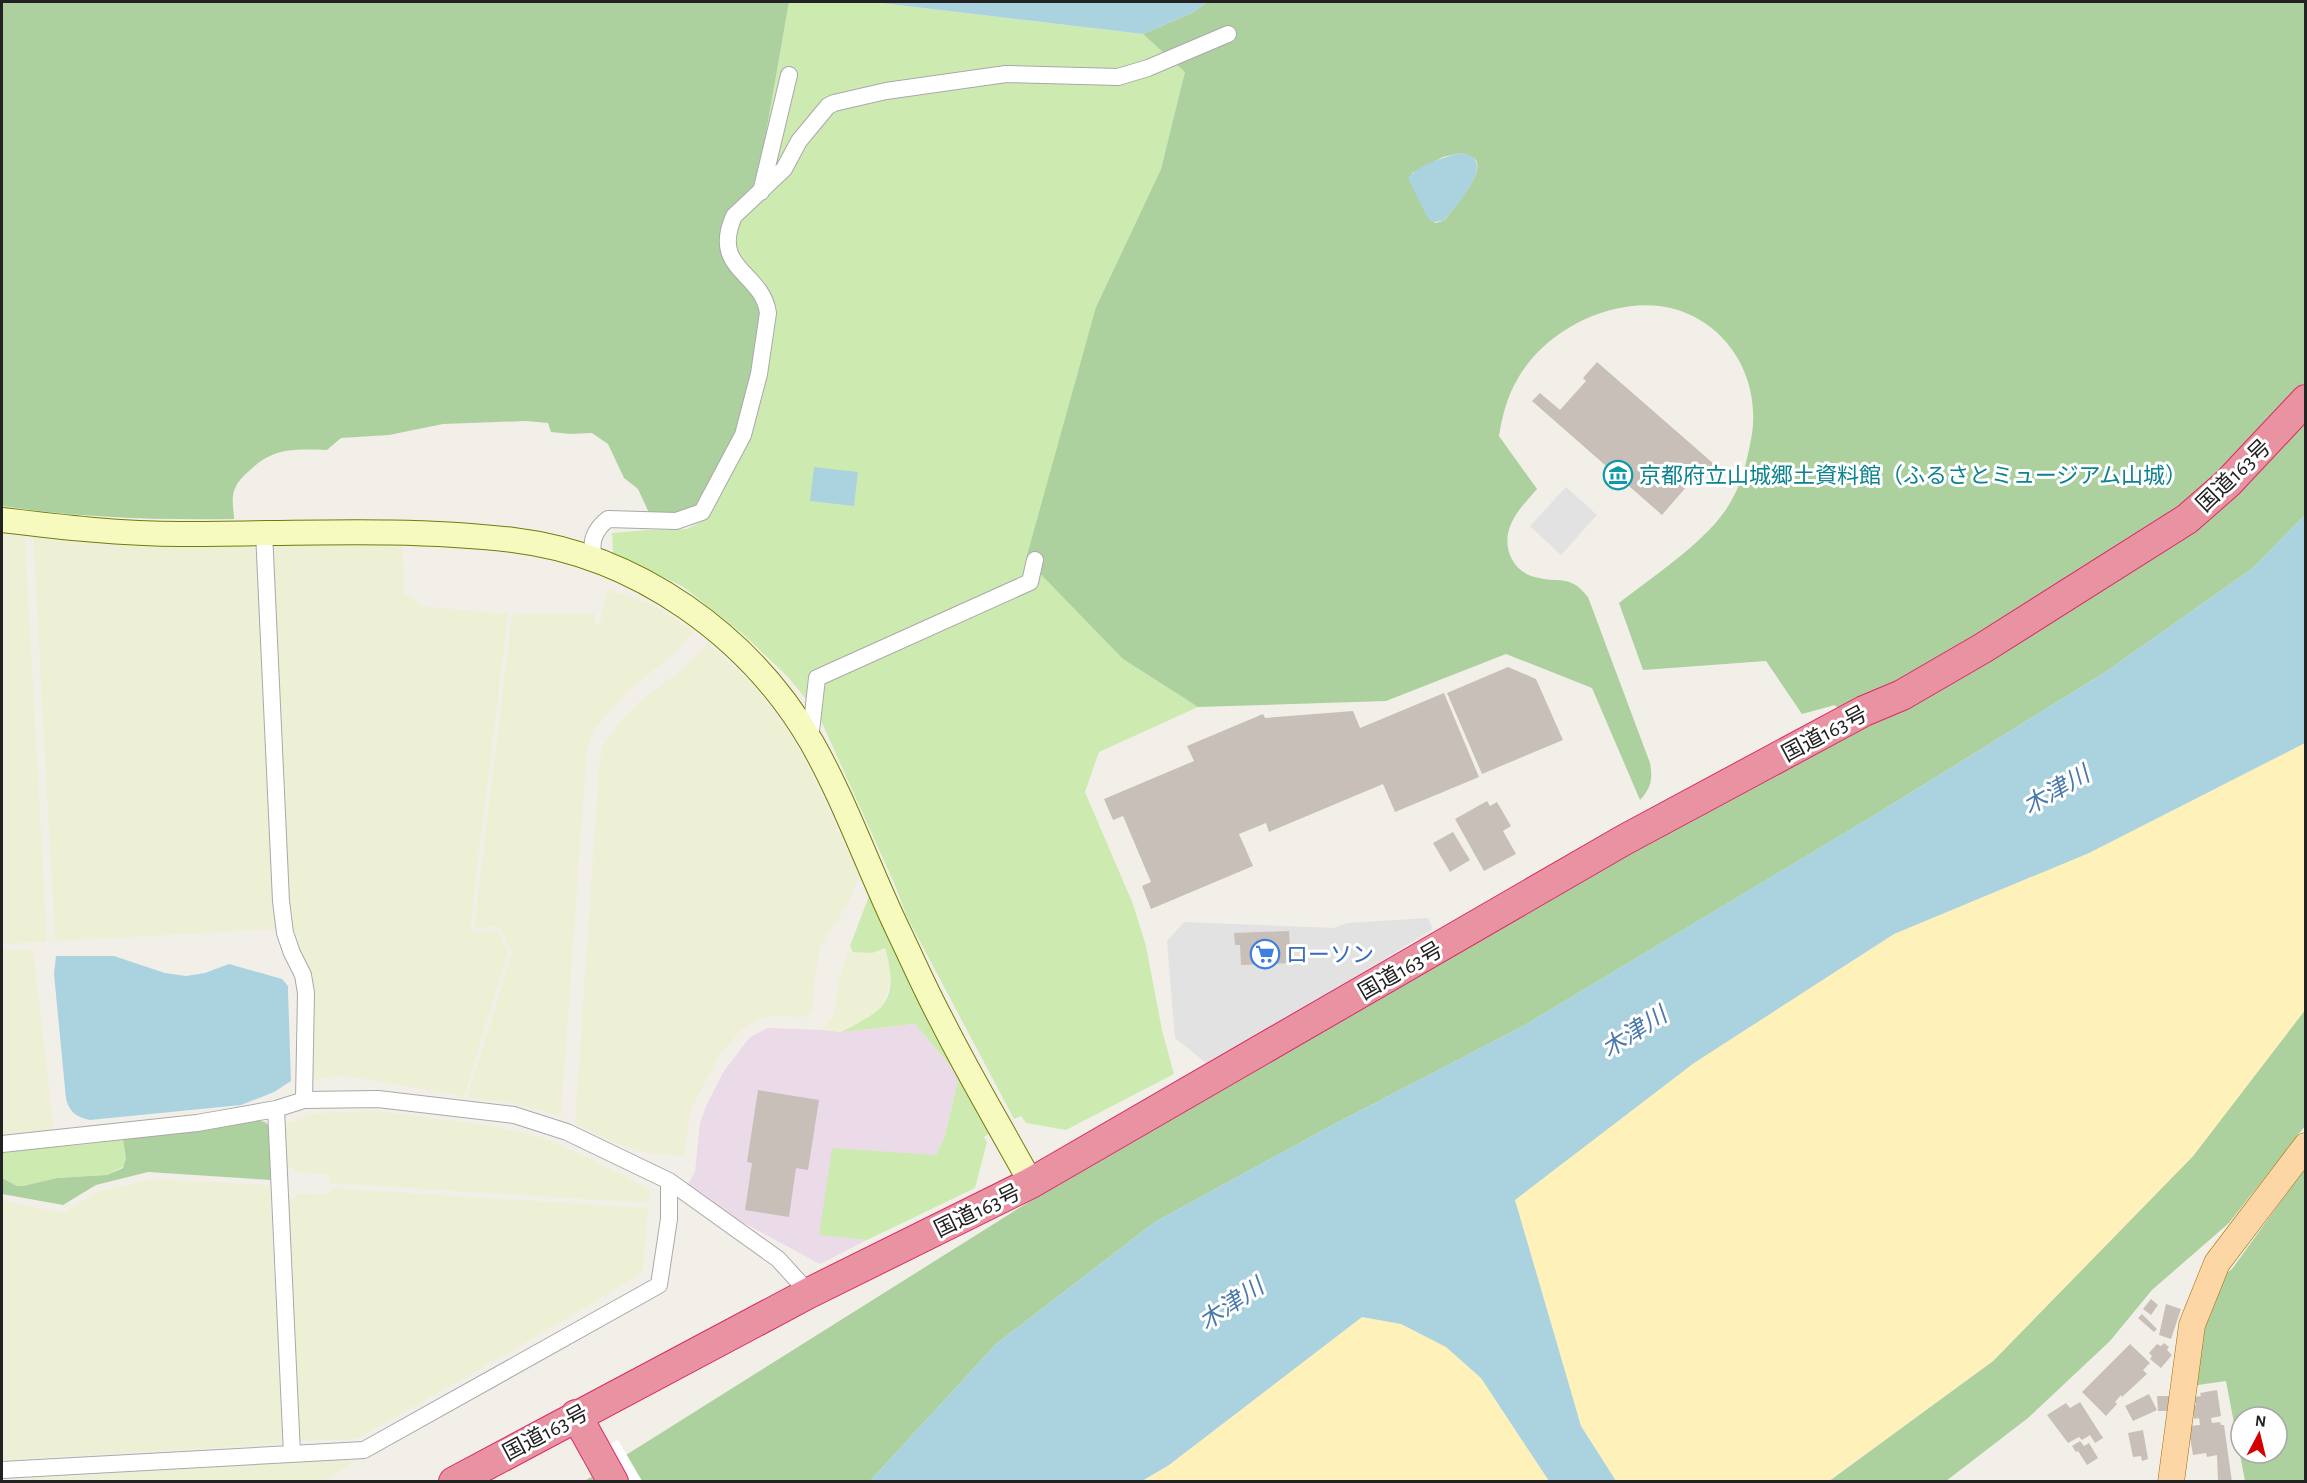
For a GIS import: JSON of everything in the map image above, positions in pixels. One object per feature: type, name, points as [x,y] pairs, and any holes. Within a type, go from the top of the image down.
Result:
[{"type":"highway","name":"国道163号","points":[[454,1482],[576,1415],[809,1293],[1031,1183],[1624,840],[1864,711],[1902,695],[1983,648],[2187,519],[2228,483],[2306,400]]},
{"type":"highway","points":[[576,1415],[613,1482]]},
{"type":"main road","points":[[2171,1482],[2192,1325],[2217,1263],[2306,1146]]},
{"type":"street","points":[[595,560],[592,553],[592,539],[608,519],[676,521],[702,512],[743,435],[759,374],[768,313],[760,291],[734,262],[728,245],[728,235],[734,216],[784,169],[799,141],[828,106],[886,91],[1006,74],[1118,76],[1159,63],[1228,34]]},
{"type":"street","points":[[760,193],[789,75]]},
{"type":"street","points":[[2,520],[178,534],[264,532],[449,534],[516,540],[595,560],[646,583],[676,600],[713,627],[770,684],[810,740],[829,776],[872,877],[940,1019],[1031,1183]]},
{"type":"street","points":[[264,532],[282,901],[285,933],[303,975],[306,993],[304,1100]]},
{"type":"street","points":[[810,740],[817,678],[1030,582],[1035,560]]},
{"type":"street","points":[[2,1144],[197,1123],[276,1109],[304,1100],[378,1099],[514,1115],[567,1132],[669,1181],[778,1259],[809,1293]]},
{"type":"street","points":[[276,1109],[292,1455]]},
{"type":"street","points":[[2,1470],[364,1450],[659,1285],[669,1219],[669,1181]]},
{"type":"shaded area","points":[[1566,487],[1597,515],[1561,555],[1530,526]]},
{"type":"shaded area","points":[[1428,918],[1433,929],[1319,999],[1206,1063],[1175,1038],[1167,941],[1184,922],[1334,928],[1347,923]]},
{"type":"shaded area","points":[[915,1024],[959,1076],[945,1135],[936,1155],[819,1234],[867,1240],[820,1264],[729,1215],[688,1184],[695,1172],[700,1123],[707,1104],[724,1071],[750,1037],[768,1028],[841,1032]]},
{"type":"green space","points":[[2,2],[789,2],[756,190],[726,216],[720,239],[758,301],[764,322],[739,432],[701,508],[676,515],[650,515],[638,489],[624,478],[608,444],[592,433],[551,432],[548,423],[526,421],[443,424],[389,435],[341,438],[327,450],[294,450],[275,454],[257,464],[238,482],[233,496],[234,519],[118,517],[2,506]]},
{"type":"green space","points":[[789,2],[873,2],[1143,34],[1186,71],[1161,169],[1096,307],[1123,659],[1198,707],[1099,752],[1085,792],[1133,904],[1146,946],[1162,1030],[1174,1074],[1066,1130],[1026,1123],[1021,1116],[1014,1119],[906,915],[895,885],[818,714],[788,677],[743,634],[682,586],[613,553],[612,533],[687,529],[706,519],[721,231],[726,216],[756,190]]},
{"type":"green space","points":[[1207,2],[2305,2],[2305,382],[2244,451],[2170,516],[1951,652],[1840,711],[1835,705],[1802,714],[1766,661],[1643,670],[1619,603],[1690,548],[1725,511],[1739,484],[1745,465],[1752,434],[1753,411],[1750,389],[1743,369],[1732,350],[1718,334],[1701,321],[1681,311],[1659,306],[1617,308],[1597,314],[1559,334],[1528,363],[1513,387],[1503,414],[1499,436],[1537,489],[1520,509],[1509,530],[1507,539],[1510,555],[1519,569],[1526,574],[1569,582],[1588,597],[1650,763],[1650,783],[1640,800],[1592,688],[1506,654],[1386,701],[1198,707],[1123,659],[1026,559],[1096,307],[1161,169],[1185,72],[1143,34],[1194,12]],"holes":[[[1462,153],[1475,159],[1477,165],[1473,180],[1447,217],[1435,223],[1412,173],[1443,157]]]},
{"type":"green space","points":[[2305,416],[2305,515],[2253,568],[2107,671],[1878,813],[1525,1025],[1327,1128],[1155,1222],[996,1344],[870,1481],[583,1482],[1121,1144],[1692,817],[1926,693]]},
{"type":"green space","points":[[2,534],[25,537],[47,942],[2,944]]},
{"type":"green space","points":[[33,538],[126,545],[251,545],[257,553],[277,929],[55,941]]},
{"type":"green space","points":[[274,545],[403,546],[404,593],[415,598],[420,606],[508,614],[470,929],[476,933],[497,930],[508,952],[463,1100],[460,1096],[451,1094],[358,1078],[341,1076],[311,1080],[290,924],[270,558]]},
{"type":"green space","points":[[607,589],[652,604],[694,631],[674,654],[627,692],[593,731],[587,749],[561,1116],[516,1104],[467,1098],[512,953],[499,926],[474,929],[512,615],[594,613],[597,624],[600,623]]},
{"type":"green space","points":[[708,644],[756,688],[786,728],[805,759],[859,876],[850,900],[820,947],[814,985],[813,1012],[802,1018],[771,1016],[757,1020],[741,1030],[720,1054],[691,1109],[684,1156],[653,1154],[618,1144],[575,1124],[599,766],[602,748],[617,725],[639,702],[676,674]]},
{"type":"green space","points":[[869,896],[990,1133],[984,1137],[987,1142],[975,1188],[867,1240],[819,1235],[832,1148],[936,1155],[945,1135],[959,1076],[915,1024],[841,1032],[878,1010],[885,1002],[889,992],[891,980],[885,948],[872,953],[853,952],[850,946]]},
{"type":"green space","points":[[885,948],[892,971],[883,1004],[869,1018],[841,1032],[823,1030],[834,1015],[839,980],[848,951],[872,953]]},
{"type":"green space","points":[[33,949],[54,1130],[2,1135],[2,950]]},
{"type":"green space","points":[[2305,1010],[2305,1126],[2229,1223],[2152,1290],[2110,1341],[2028,1418],[1946,1481],[1828,1482],[1993,1361],[2193,1156]]},
{"type":"green space","points":[[378,1111],[494,1126],[541,1137],[648,1188],[650,1191],[648,1203],[339,1184],[330,1183],[329,1174],[295,1172],[293,1167],[285,1167],[285,1124],[316,1113]]},
{"type":"green space","points":[[255,1120],[265,1122],[269,1126],[271,1180],[148,1172],[96,1185],[63,1205],[2,1194],[2,1178],[17,1186],[23,1186],[57,1178],[107,1175],[123,1168],[126,1158],[123,1139]]},
{"type":"green space","points":[[123,1139],[126,1158],[124,1166],[107,1175],[57,1178],[23,1186],[17,1186],[2,1178],[2,1150],[81,1145]]},
{"type":"green space","points":[[2305,1168],[2305,1481],[2245,1481],[2242,1465],[2289,1465],[2289,1405],[2231,1405],[2226,1381],[2191,1386],[2196,1339],[2221,1277],[2232,1269]]},
{"type":"green space","points":[[152,1179],[270,1185],[282,1444],[2,1460],[2,1200],[62,1213],[100,1191]]},
{"type":"green space","points":[[331,1188],[648,1208],[643,1270],[641,1274],[523,1344],[357,1439],[300,1441],[286,1201],[295,1198],[297,1193],[329,1194]]},
{"type":"green space","points":[[361,1458],[325,1481],[2,1482],[2,1480]]},
{"type":"sand","points":[[2305,743],[2305,1010],[2193,1156],[1993,1361],[1828,1481],[1616,1481],[1581,1426],[1515,1200],[1694,1063],[1894,934],[2089,853]]},
{"type":"sand","points":[[1362,1317],[1401,1324],[1446,1346],[1481,1378],[1549,1481],[1142,1482],[1169,1465]]},
{"type":"water","points":[[873,2],[1207,2],[1194,12],[1143,34]]},
{"type":"water","points":[[1462,153],[1473,157],[1477,164],[1476,173],[1464,195],[1443,221],[1432,222],[1426,215],[1408,178],[1426,165]]},
{"type":"water","points":[[814,467],[858,472],[854,506],[810,501]]},
{"type":"water","name":"木津川","points":[[2305,515],[2305,743],[2089,853],[1894,934],[1694,1063],[1515,1200],[1581,1426],[1616,1481],[1549,1481],[1481,1378],[1446,1347],[1401,1324],[1362,1317],[1169,1465],[1142,1481],[870,1481],[996,1344],[1155,1222],[1327,1128],[1525,1025],[1878,813],[2107,671],[2253,568]]},
{"type":"water","points":[[56,956],[114,956],[165,973],[186,976],[205,973],[229,964],[282,979],[288,986],[291,1081],[274,1092],[241,1105],[90,1120],[78,1116],[72,1111],[66,1099],[54,974]]},
{"type":"pier","points":[[618,1440],[642,1481],[594,1481],[581,1460]]},
{"type":"building","points":[[1597,362],[1722,471],[1714,481],[1701,470],[1662,515],[1532,401],[1540,393],[1560,410],[1586,381],[1583,378]]},
{"type":"building","points":[[1508,667],[1536,679],[1563,740],[1482,774],[1447,693]]},
{"type":"building","points":[[1444,693],[1479,777],[1395,812],[1383,784],[1269,832],[1266,823],[1239,834],[1253,866],[1151,909],[1142,886],[1151,882],[1123,816],[1113,820],[1104,799],[1194,761],[1187,746],[1263,714],[1265,718],[1353,711],[1360,728]]},
{"type":"building","points":[[1487,801],[1490,806],[1497,802],[1511,826],[1503,831],[1516,854],[1484,871],[1455,819]]},
{"type":"building","points":[[1453,832],[1470,860],[1450,872],[1433,843]]},
{"type":"building","name":"ローソン","points":[[1289,931],[1291,963],[1241,965],[1240,945],[1235,945],[1234,933]]},
{"type":"building","points":[[758,1090],[819,1100],[808,1170],[796,1168],[789,1217],[745,1210],[752,1163],[747,1162]]},
{"type":"building","points":[[2151,1299],[2158,1305],[2151,1315],[2143,1309]]},
{"type":"building","points":[[2166,1304],[2181,1309],[2171,1339],[2159,1335]]},
{"type":"building","points":[[2142,1314],[2157,1329],[2154,1332],[2138,1318]]},
{"type":"building","points":[[2164,1343],[2169,1347],[2167,1350],[2172,1355],[2161,1368],[2150,1359],[2152,1356],[2149,1353],[2157,1344],[2161,1346]]},
{"type":"building","points":[[2130,1344],[2150,1363],[2143,1370],[2147,1374],[2122,1397],[2121,1395],[2115,1402],[2117,1404],[2106,1416],[2082,1392]]},
{"type":"building","points":[[2217,1390],[2221,1416],[2211,1418],[2212,1423],[2220,1422],[2224,1425],[2232,1482],[2218,1482],[2217,1455],[2207,1457],[2206,1453],[2193,1455],[2188,1426],[2200,1425],[2199,1418],[2194,1419],[2193,1406],[2196,1405],[2194,1397],[2201,1396],[2200,1393]]},
{"type":"building","points":[[2149,1394],[2157,1410],[2133,1421],[2125,1406]]},
{"type":"building","points":[[2157,1396],[2169,1396],[2170,1411],[2158,1411]]},
{"type":"building","points":[[2080,1402],[2103,1438],[2095,1443],[2090,1435],[2082,1440],[2079,1437],[2068,1443],[2047,1415],[2066,1403],[2070,1408]]},
{"type":"building","points":[[2143,1430],[2148,1459],[2142,1461],[2141,1456],[2133,1457],[2128,1433]]},
{"type":"building","points":[[2080,1441],[2084,1446],[2089,1443],[2098,1458],[2087,1465],[2072,1446]]},
{"type":"place","name":"京都府立山城郷土資料館（ふるさとミュージアム山城）","points":[[1618,475]]},
{"type":"place","name":"ローソン","points":[[1265,954]]}]
